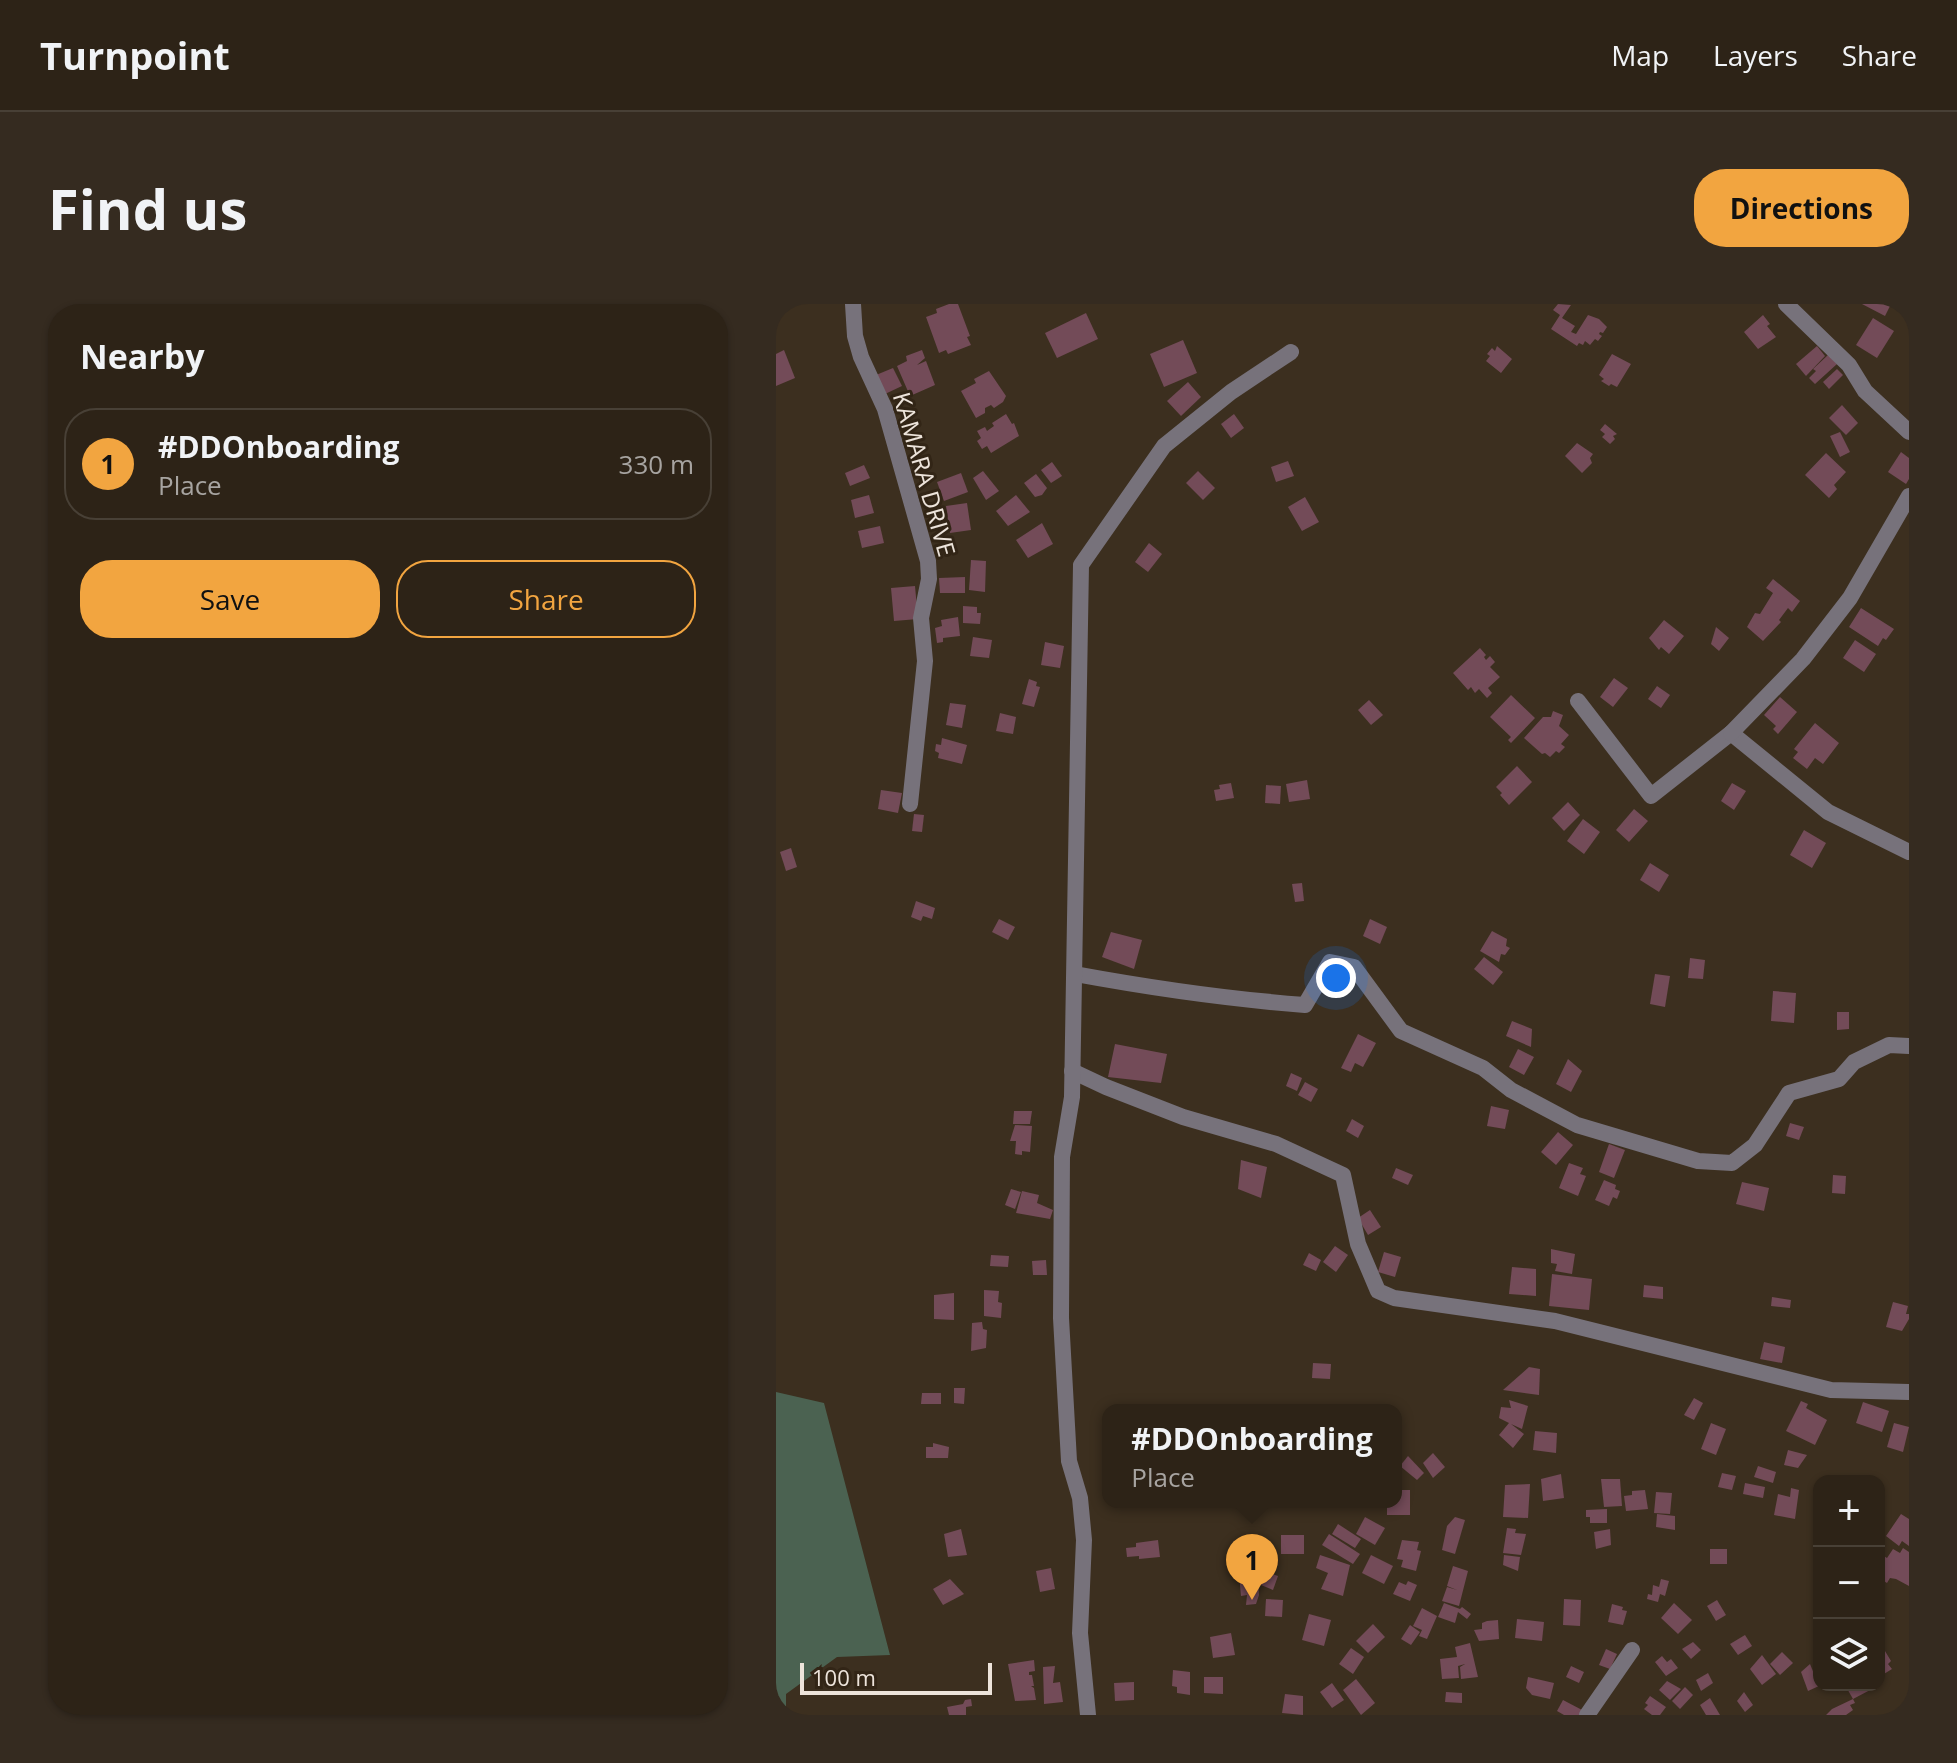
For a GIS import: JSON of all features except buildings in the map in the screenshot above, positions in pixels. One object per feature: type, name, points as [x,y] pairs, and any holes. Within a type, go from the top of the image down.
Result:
[{"type":"street","name":"KAMARA DRIVE","points":[[853,304],[855,336],[861,357],[885,409],[928,561],[929,579],[921,618],[925,661],[910,804]]},
{"type":"street","points":[[1786,304],[1849,365],[1865,391],[1909,432]]},
{"type":"street","points":[[1088,1715],[1080,1633],[1084,1540],[1080,1498],[1069,1461],[1061,1318],[1062,1157],[1072,1097],[1081,565],[1164,446],[1231,392],[1291,352]]},
{"type":"street","points":[[1578,701],[1651,796],[1731,733],[1803,659],[1850,598],[1909,496]]},
{"type":"street","points":[[1731,733],[1828,812],[1909,852]]},
{"type":"street","points":[[1075,974],[1185,993],[1305,1005],[1320,974],[1330,962],[1354,967],[1401,1031],[1483,1068],[1511,1090],[1577,1125],[1698,1161],[1732,1163],[1755,1145],[1789,1093],[1839,1079],[1854,1062],[1889,1045],[1909,1046]]},
{"type":"street","points":[[1072,1071],[1183,1117],[1276,1144],[1343,1175],[1358,1244],[1378,1291],[1394,1298],[1555,1321],[1831,1390],[1909,1392]]},
{"type":"street","points":[[1587,1715],[1632,1650]]},
{"type":"green space","points":[[776,1392],[824,1403],[890,1655],[837,1657],[786,1694],[786,1715],[776,1715]]},
{"type":"place","name":"#DDOnboarding","points":[[1252,1600]]}]
